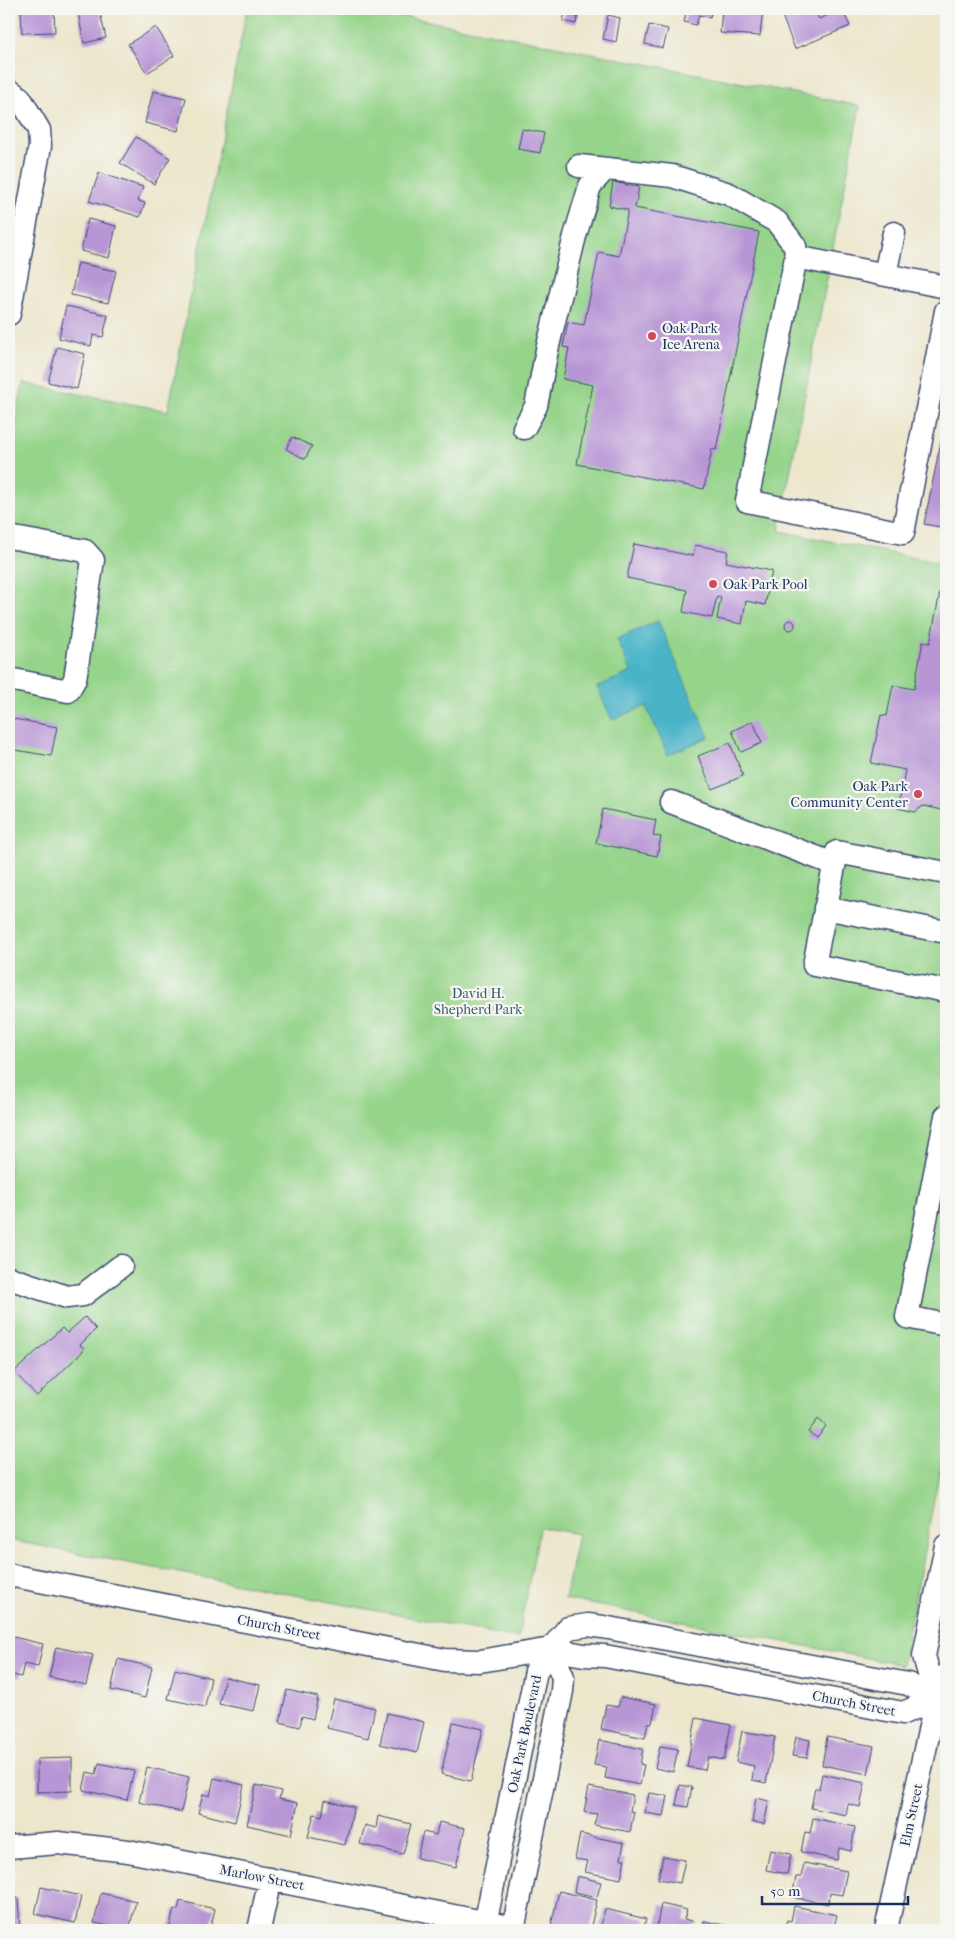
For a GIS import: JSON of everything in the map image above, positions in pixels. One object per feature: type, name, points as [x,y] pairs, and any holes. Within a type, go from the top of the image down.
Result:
[{"type":"street","points":[[9,314],[40,146],[39,130],[14,94]]},
{"type":"street","points":[[579,166],[672,176],[729,194],[777,222],[795,246],[796,257],[747,501],[903,533],[946,311]]},
{"type":"street","points":[[524,428],[536,406],[547,350],[590,186],[606,169]]},
{"type":"street","points":[[885,274],[894,233]]},
{"type":"street","points":[[796,257],[946,287]]},
{"type":"street","points":[[9,537],[85,551],[93,560],[75,678],[68,690],[9,679]]},
{"type":"street","points":[[671,802],[834,864]]},
{"type":"street","points":[[946,873],[837,852],[814,965],[946,991]]},
{"type":"street","points":[[825,908],[946,932]]},
{"type":"street","points":[[946,1116],[907,1317],[946,1325]]},
{"type":"street","points":[[9,1278],[66,1297],[83,1295],[122,1266]]},
{"type":"street","points":[[941,1700],[924,1656],[946,1546]]},
{"type":"street","name":"Church Street","points":[[9,1575],[445,1660],[480,1661],[550,1649],[584,1655],[605,1656],[903,1713],[941,1700]]},
{"type":"street","name":"Church Street","points":[[550,1649],[568,1628],[588,1625],[908,1684],[941,1700]]},
{"type":"street","points":[[687,1673],[693,1644]]},
{"type":"street","name":"Oak Park Boulevard","points":[[485,1926],[536,1671],[550,1649]]},
{"type":"street","name":"Oak Park Boulevard","points":[[514,1929],[562,1691],[563,1677],[550,1649]]},
{"type":"street","name":"Church Street","points":[[799,1692],[804,1664]]},
{"type":"street","points":[[941,1700],[946,1675]]},
{"type":"street","name":"Elm Street","points":[[886,1930],[941,1700]]},
{"type":"street","name":"Marlow Street","points":[[9,1847],[34,1844],[81,1844],[270,1878],[485,1926],[514,1929]]},
{"type":"street","points":[[259,1930],[270,1878]]},
{"type":"green space","name":"David H. Shepherd Park","points":[[247,9],[367,9],[860,106],[779,531],[946,564],[946,1438],[902,1665],[565,1599],[578,1534],[540,1527],[518,1638],[9,1540],[9,455],[23,383],[168,411]]},
{"type":"water","points":[[658,621],[709,737],[668,755],[646,706],[612,720],[597,687],[631,672],[617,639]]},
{"type":"building","points":[[21,9],[54,9],[55,32],[22,33]]},
{"type":"building","points":[[99,9],[106,38],[84,43],[78,13]]},
{"type":"building","points":[[566,9],[579,9],[576,24],[563,21]]},
{"type":"building","points":[[672,9],[712,9],[710,17],[699,15],[696,25],[684,22],[686,13]]},
{"type":"building","points":[[722,9],[763,9],[760,36],[720,33]]},
{"type":"building","points":[[801,9],[814,9],[819,19],[842,9],[850,26],[795,49],[782,16]]},
{"type":"building","points":[[608,15],[620,18],[616,42],[603,39]]},
{"type":"building","points":[[649,25],[668,29],[663,48],[645,44]]},
{"type":"building","points":[[156,27],[174,56],[147,73],[128,44]]},
{"type":"building","points":[[153,91],[186,98],[178,131],[145,123]]},
{"type":"building","points":[[522,129],[544,133],[540,153],[518,149]]},
{"type":"building","points":[[136,137],[170,158],[154,184],[120,163]]},
{"type":"building","points":[[99,173],[143,187],[138,201],[145,203],[140,217],[89,201]]},
{"type":"building","name":"Oak Park Ice Arena","points":[[613,182],[639,187],[635,208],[759,232],[716,450],[712,449],[704,489],[577,464],[593,385],[563,379],[569,348],[563,347],[568,322],[584,325],[599,252],[619,256],[628,210],[609,206]]},
{"type":"building","points":[[88,219],[116,226],[109,258],[81,251]]},
{"type":"building","points":[[78,263],[116,271],[108,303],[71,295]]},
{"type":"building","points":[[66,306],[108,315],[103,337],[93,335],[91,346],[59,338]]},
{"type":"building","points":[[57,347],[85,354],[77,389],[48,382]]},
{"type":"building","points":[[944,427],[946,428],[946,528],[924,524]]},
{"type":"building","points":[[292,437],[312,446],[305,459],[286,449]]},
{"type":"building","name":"Oak Park Pool","points":[[634,544],[693,556],[695,545],[728,551],[726,562],[772,571],[765,605],[746,601],[742,624],[717,619],[721,597],[717,596],[712,618],[683,612],[687,590],[627,578]]},
{"type":"building","points":[[945,567],[946,687],[941,713],[946,714],[946,811],[923,806],[915,812],[898,808],[905,770],[871,763],[881,715],[887,716],[893,685],[914,689],[923,641],[930,643]]},
{"type":"building","points":[[788,620],[792,620],[795,625],[794,629],[788,630],[785,627],[785,623]]},
{"type":"building","points":[[9,718],[57,727],[51,756],[9,749]]},
{"type":"building","points":[[753,721],[762,743],[741,752],[732,731]]},
{"type":"building","points":[[730,743],[743,776],[712,789],[698,756]]},
{"type":"building","points":[[603,809],[656,820],[653,836],[661,837],[657,856],[596,843]]},
{"type":"building","points":[[85,1317],[96,1329],[80,1345],[85,1349],[37,1396],[14,1372],[62,1328],[67,1333]]},
{"type":"building","points":[[818,1419],[826,1426],[817,1438],[808,1432]]},
{"type":"building","points":[[9,1636],[43,1644],[38,1667],[24,1664],[21,1677],[9,1674]]},
{"type":"building","points":[[56,1647],[93,1655],[86,1685],[49,1677]]},
{"type":"building","points":[[118,1659],[152,1667],[145,1698],[111,1690]]},
{"type":"building","points":[[175,1669],[211,1678],[205,1707],[168,1699]]},
{"type":"building","points":[[225,1677],[260,1685],[254,1711],[219,1704]]},
{"type":"building","points":[[287,1690],[318,1697],[313,1719],[302,1716],[300,1727],[280,1722]]},
{"type":"building","points":[[621,1697],[656,1704],[652,1723],[648,1723],[645,1738],[601,1729],[606,1705],[618,1707]]},
{"type":"building","points":[[334,1699],[375,1708],[368,1738],[327,1728]]},
{"type":"building","points":[[387,1713],[424,1722],[417,1753],[380,1744]]},
{"type":"building","points":[[696,1718],[731,1725],[724,1760],[708,1757],[705,1770],[687,1767]]},
{"type":"building","points":[[453,1722],[483,1729],[471,1781],[441,1774]]},
{"type":"building","points":[[742,1731],[775,1737],[766,1783],[752,1780],[754,1766],[736,1762]]},
{"type":"building","points":[[796,1737],[810,1740],[807,1758],[792,1756]]},
{"type":"building","points":[[827,1737],[874,1746],[868,1774],[822,1765]]},
{"type":"building","points":[[599,1740],[643,1749],[640,1764],[644,1765],[640,1785],[605,1778],[607,1767],[594,1765]]},
{"type":"building","points":[[660,1746],[678,1749],[673,1772],[655,1768]]},
{"type":"building","points":[[72,1758],[72,1791],[37,1792],[37,1759]]},
{"type":"building","points":[[99,1763],[134,1771],[127,1800],[83,1790],[87,1772],[96,1774]]},
{"type":"building","points":[[147,1767],[189,1777],[181,1812],[139,1802]]},
{"type":"building","points":[[822,1774],[865,1783],[860,1807],[848,1804],[846,1815],[811,1808],[815,1788],[819,1789]]},
{"type":"building","points":[[214,1778],[244,1785],[235,1822],[198,1813],[203,1794],[210,1796]]},
{"type":"building","points":[[256,1785],[281,1791],[279,1799],[298,1803],[291,1835],[247,1825]]},
{"type":"building","points":[[680,1785],[692,1787],[688,1807],[676,1805]]},
{"type":"building","points":[[589,1787],[633,1795],[630,1811],[634,1812],[630,1832],[594,1825],[597,1814],[584,1812]]},
{"type":"building","points":[[649,1793],[668,1796],[664,1816],[645,1813]]},
{"type":"building","points":[[756,1798],[769,1801],[764,1824],[752,1822]]},
{"type":"building","points":[[325,1800],[354,1807],[345,1845],[308,1837],[314,1814],[322,1816]]},
{"type":"building","points":[[378,1816],[411,1824],[403,1854],[360,1844],[365,1825],[376,1828]]},
{"type":"building","points":[[813,1818],[855,1827],[851,1851],[839,1848],[837,1860],[801,1852],[805,1832],[810,1833]]},
{"type":"building","points":[[439,1822],[465,1828],[456,1867],[417,1858],[423,1832],[436,1835]]},
{"type":"building","points":[[580,1834],[624,1843],[621,1859],[625,1859],[621,1879],[585,1872],[588,1861],[575,1859]]},
{"type":"building","points":[[770,1850],[791,1854],[787,1874],[766,1870]]},
{"type":"building","points":[[663,1856],[685,1860],[680,1883],[658,1879]]},
{"type":"building","points":[[804,1863],[847,1871],[842,1895],[830,1893],[828,1904],[792,1897],[796,1877],[801,1877]]},
{"type":"building","points":[[577,1876],[601,1882],[597,1897],[574,1892]]},
{"type":"building","points":[[41,1887],[81,1896],[75,1923],[35,1914]]},
{"type":"building","points":[[559,1891],[597,1900],[590,1930],[550,1930]]},
{"type":"building","points":[[101,1893],[136,1901],[129,1930],[94,1923]]},
{"type":"building","points":[[18,1898],[20,1930],[9,1930],[9,1899]]},
{"type":"building","points":[[180,1901],[215,1909],[210,1930],[169,1930],[174,1909],[178,1910]]},
{"type":"building","points":[[661,1904],[687,1910],[684,1919],[695,1922],[693,1930],[656,1930]]},
{"type":"building","points":[[794,1906],[837,1915],[833,1930],[784,1930],[787,1920],[791,1921]]},
{"type":"building","points":[[605,1909],[646,1919],[643,1930],[600,1930]]},
{"type":"building","points":[[704,1921],[743,1929],[743,1930],[702,1930]]},
{"type":"place","name":"Oak Park Ice Arena","points":[[652,336]]},
{"type":"place","name":"Oak Park Pool","points":[[713,584]]},
{"type":"place","name":"Oak Park Community Center","points":[[918,794]]}]
